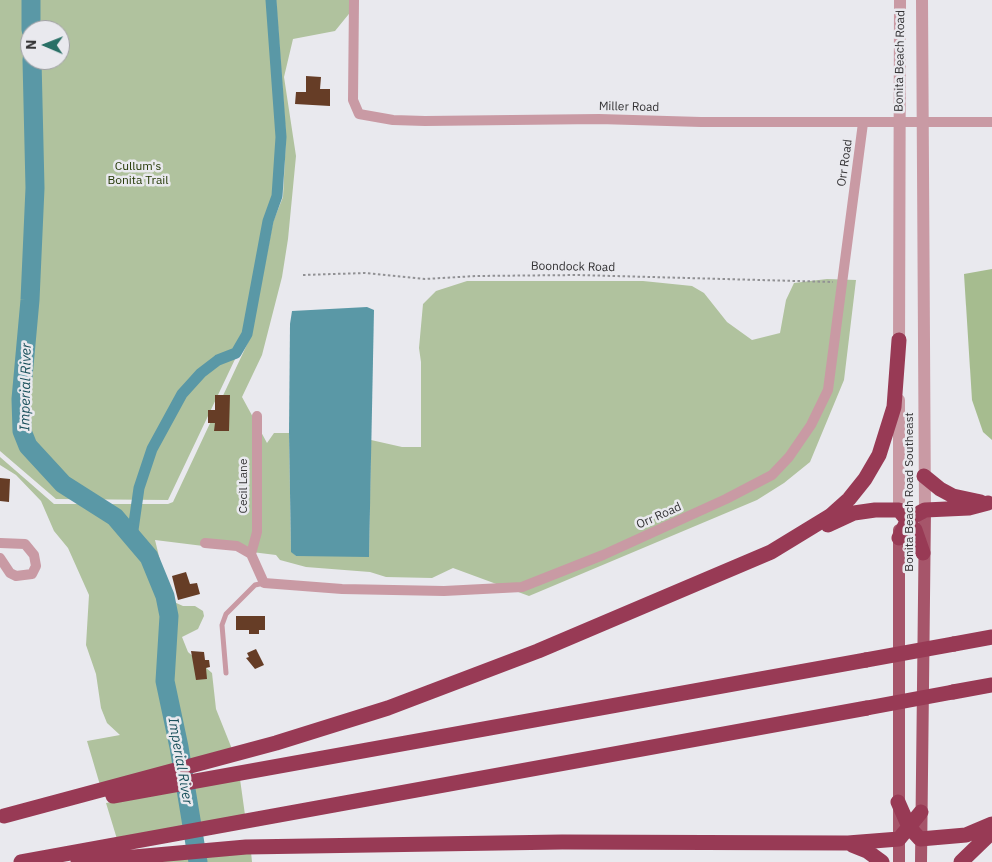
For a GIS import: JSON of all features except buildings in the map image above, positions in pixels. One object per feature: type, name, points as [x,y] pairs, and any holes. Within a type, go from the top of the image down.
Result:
[{"type":"highway","points":[[771,552],[830,516],[850,499],[865,479],[879,455],[894,407],[899,340]]},
{"type":"highway","points":[[924,476],[953,496],[990,503]]},
{"type":"highway","points":[[92,797],[229,755],[309,733],[462,681],[771,552],[854,514],[874,510],[904,515],[925,510],[970,508],[990,503]]},
{"type":"highway","points":[[899,538],[904,515]]},
{"type":"highway","points":[[904,515],[915,530],[923,553]]},
{"type":"highway","points":[[2,816],[92,797],[234,775],[992,637]]},
{"type":"highway","points":[[78,862],[102,854],[241,821],[992,685]]},
{"type":"highway","points":[[898,802],[909,827],[920,839],[966,835],[992,824]]},
{"type":"highway","points":[[21,862],[102,854],[246,846],[562,842],[848,843],[899,839],[921,812]]},
{"type":"highway","points":[[961,862],[992,832]]},
{"type":"highway","points":[[848,843],[867,851],[882,862]]},
{"type":"main road","name":"Bonita Beach Road Southeast","points":[[921,862],[923,553],[925,510]]},
{"type":"main road","name":"Bonita Beach Road Southeast","points":[[899,538],[899,862]]},
{"type":"street","name":"Miller Road","points":[[354,0],[353,100],[359,114],[393,120],[425,121],[609,119],[701,122],[992,122]]},
{"type":"street","name":"Bonita Beach Road","points":[[899,123],[900,0]]},
{"type":"street","name":"Bonita Beach Road","points":[[921,122],[922,0]]},
{"type":"street","name":"Bonita Beach Road Southeast","points":[[921,122],[925,510]]},
{"type":"street","name":"Orr Road","points":[[264,583],[306,587],[388,590],[497,590],[522,588],[603,555],[760,483],[782,466],[811,425],[824,401],[831,378],[863,123]]},
{"type":"street","name":"Bonita Beach Road Southeast","points":[[899,123],[899,340],[904,515]]},
{"type":"street","name":"Cecil Lane","points":[[251,554],[257,532],[257,416]]},
{"type":"street","points":[[205,542],[237,546],[251,554],[264,583]]},
{"type":"street","points":[[0,543],[25,544],[34,555],[36,566],[32,574],[16,576],[10,573],[0,558]]},
{"type":"lane","points":[[226,673],[222,625],[226,614],[255,585],[264,583]]},
{"type":"path","name":"Boondock Road","points":[[303,276],[364,273],[425,279],[476,276],[578,276],[842,282]]},
{"type":"green space","name":"Cullum's Bonita Trail","points":[[0,0],[271,0],[281,137],[277,196],[268,221],[247,334],[168,500],[56,499],[0,451]]},
{"type":"green space","points":[[276,0],[357,0],[357,4],[335,31],[293,39],[284,77],[296,156],[288,239],[282,277],[262,355],[242,397],[267,443],[274,433],[289,433],[291,551],[296,556],[369,556],[371,440],[402,447],[421,447],[421,362],[419,348],[423,304],[436,291],[467,281],[643,281],[692,286],[704,293],[727,322],[752,340],[780,333],[786,300],[794,283],[827,279],[856,280],[844,380],[810,462],[784,483],[757,500],[529,596],[453,568],[432,578],[386,577],[370,572],[306,567],[280,560],[276,555],[155,540],[168,593],[174,602],[183,606],[195,606],[203,611],[204,616],[198,629],[182,637],[188,652],[212,673],[216,709],[232,749],[100,785],[87,741],[120,735],[107,723],[101,708],[96,674],[86,645],[89,595],[68,548],[54,531],[41,501],[16,475],[0,465],[0,457],[54,504],[168,504],[173,502],[251,336],[273,222],[283,197],[286,137]]},
{"type":"green space","points":[[992,269],[992,440],[983,432],[972,400],[964,274]]},
{"type":"green space","points":[[240,779],[245,815],[117,839],[106,803]]},
{"type":"green space","points":[[251,852],[252,862],[142,862]]},
{"type":"water","points":[[367,307],[374,310],[369,557],[296,556],[291,552],[289,433],[290,324],[292,311]]},
{"type":"waterway","name":"Imperial River","points":[[31,0],[31,20]]},
{"type":"waterway","points":[[132,537],[139,488],[152,449],[182,394],[201,373],[218,360],[236,353],[247,334],[268,221],[277,196],[281,137],[271,0]]},
{"type":"waterway","name":"Imperial River","points":[[32,70],[35,188],[30,300],[21,399],[22,431],[28,446],[63,484],[115,517],[149,557],[165,596],[169,616],[165,681],[179,747],[198,862]]}]
